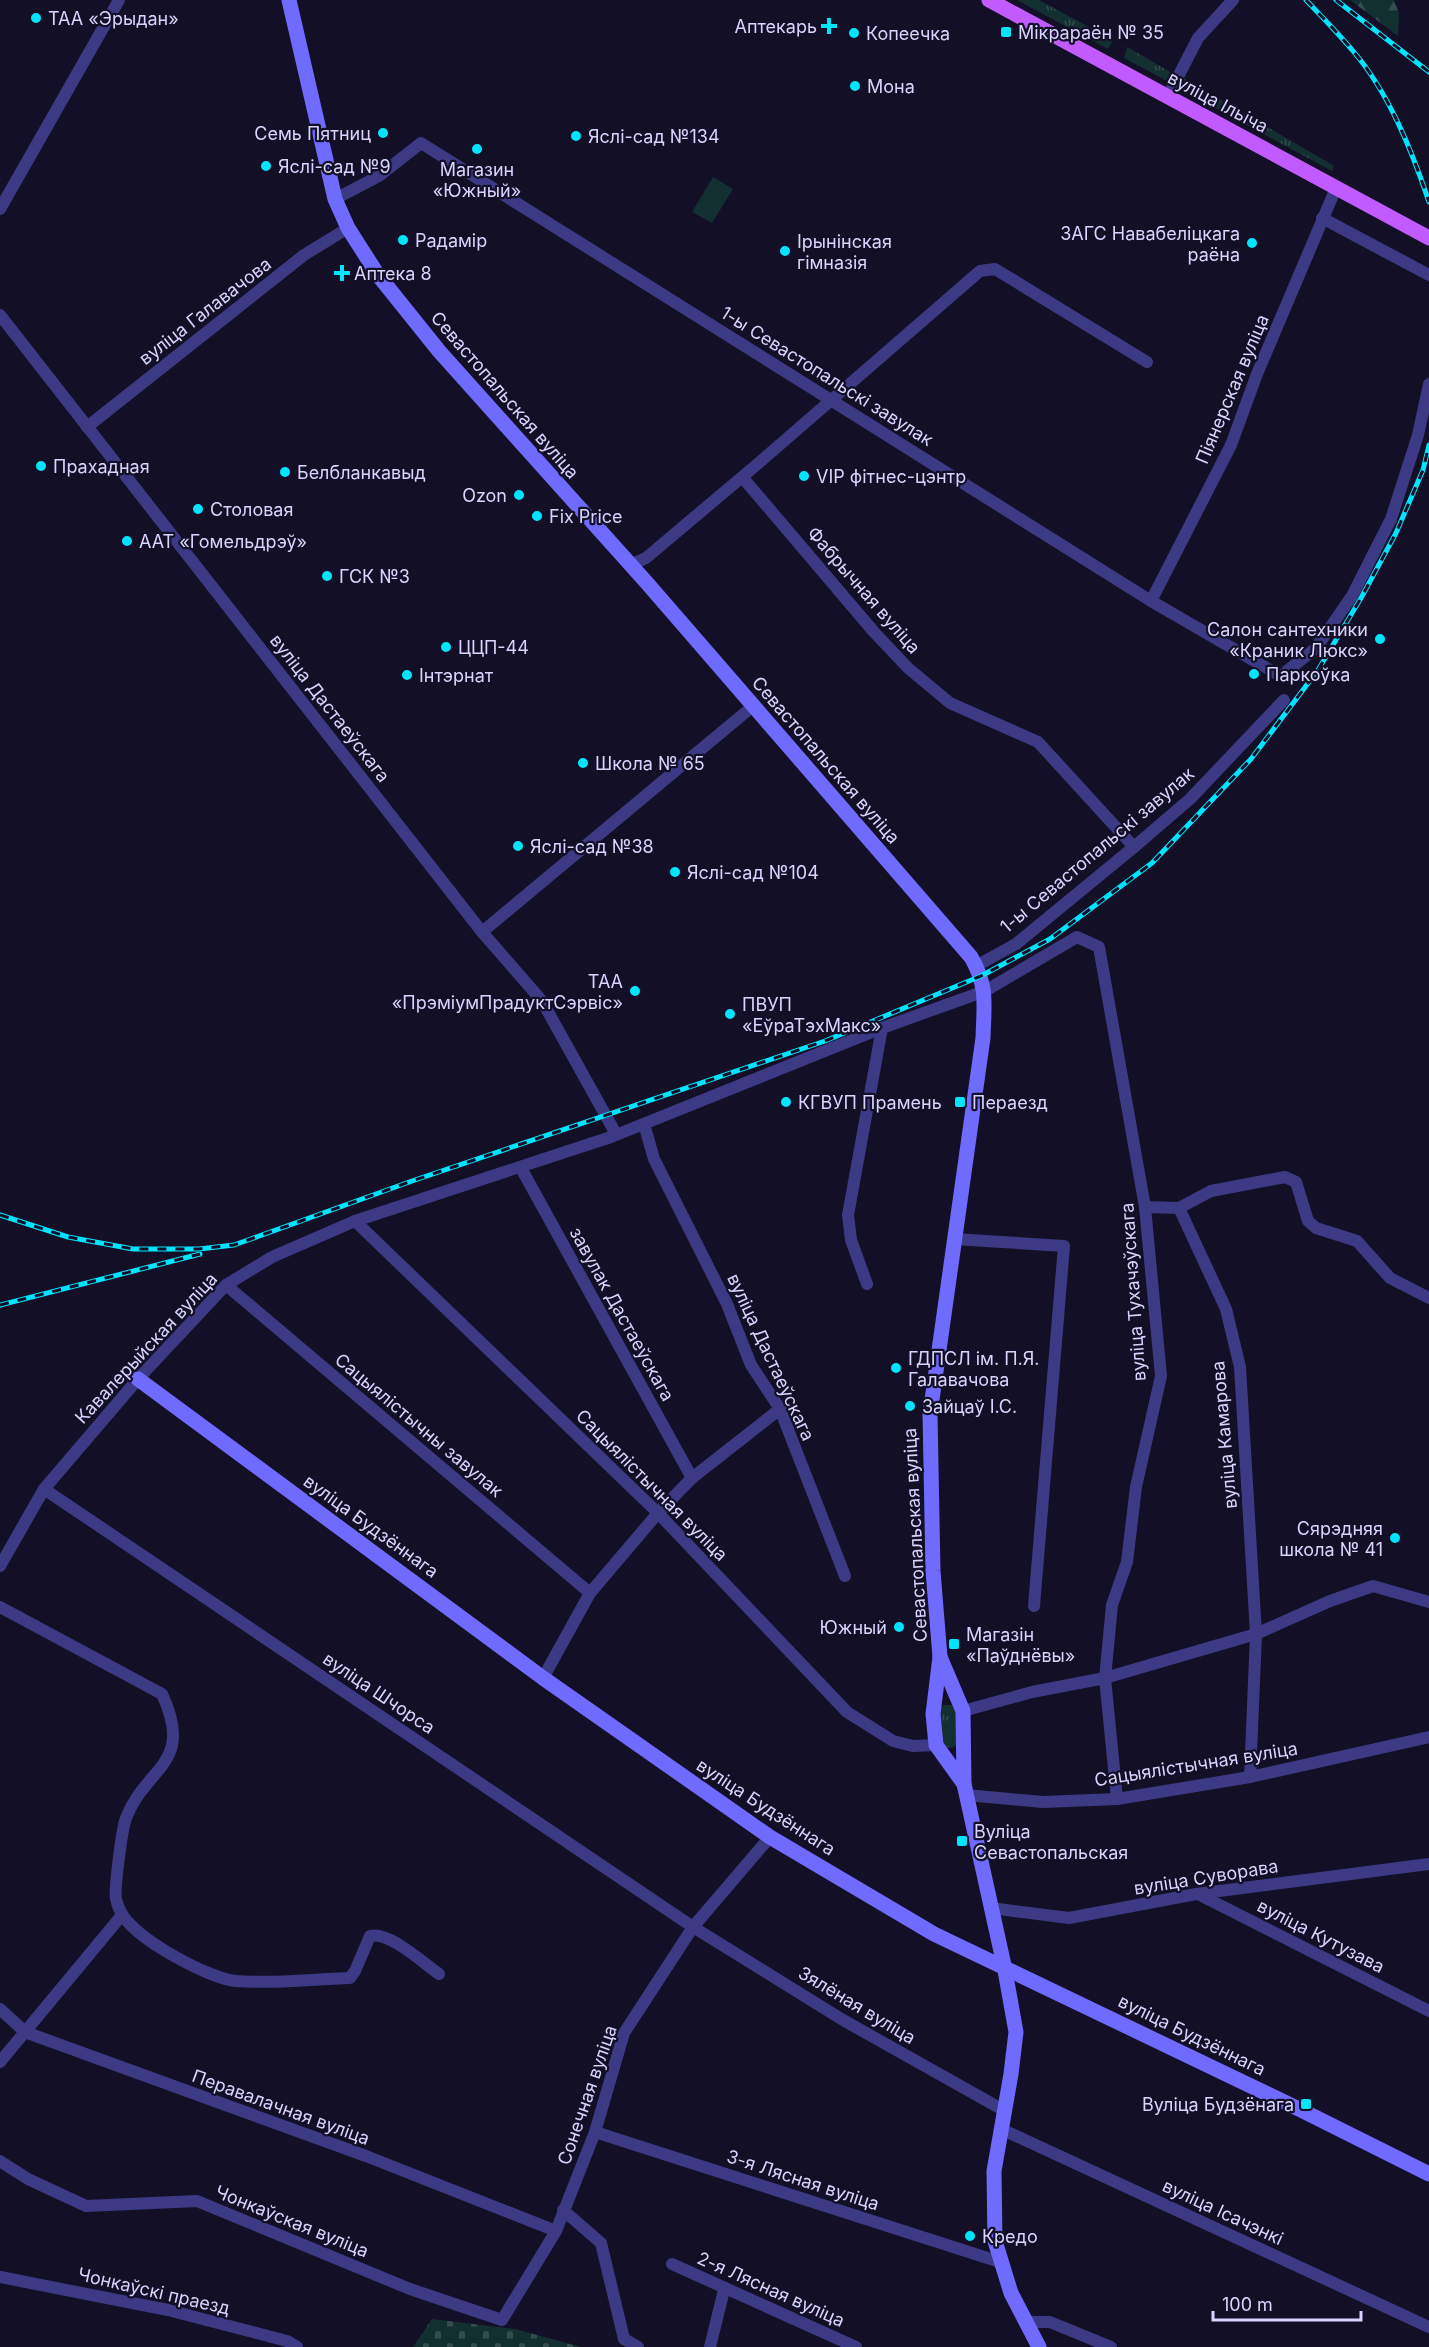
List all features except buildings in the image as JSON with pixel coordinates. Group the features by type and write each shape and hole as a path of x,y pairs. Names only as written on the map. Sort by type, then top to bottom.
{"main road":[{"name":"вуліца Ільіча","path":"989,0 1429,238"}],"street":[{"path":"0,209 119,0"},
{"name":"Севастопальская вуліца","path":"290,0 336,199 348,228 378,275 439,351 630,565 976,966 985,991 983,1038 930,1414 932,1548 940,1657 933,1714 936,1745 965,1789"},
{"path":"1168,96 1198,38 1233,0"},
{"name":"1-ы Севастопальскі завулак","path":"336,199 379,176 421,143 1151,601 1282,673 1316,648 1352,596 1391,519 1418,435 1429,384"},
{"name":"Піянерская вуліца","path":"1151,601 1231,444 1257,374 1336,188"},
{"path":"1322,218 1429,274"},
{"name":"вуліца Галавачова","path":"87,427 304,255 348,228"},
{"path":"630,565 646,558 743,478 980,271 995,269 1147,362"},
{"name":"вуліца Дастаеўскага","path":"0,315 482,932 542,1001 614,1136"},
{"name":"Фабрычная вуліца","path":"743,478 874,632 908,668 950,703 1038,742 1134,847"},
{"name":"1-ы Севастопальскі завулак","path":"976,966 1016,944 1190,799 1284,700"},
{"path":"482,932 753,706"},
{"name":"вуліца Тухачэўскага","path":"985,991 1077,938 1099,947 1146,1207 1161,1376 1136,1487 1127,1562 1112,1605 1106,1678 1117,1799"},
{"path":"614,1136 882,1028 985,991"},
{"path":"867,1284 850,1240 848,1215 882,1028"},
{"name":"вуліца Дастаеўскага","path":"644,1124 654,1158 727,1304 751,1365 780,1409 845,1576"},
{"name":"Кавалерыйская вуліца","path":"0,1566 44,1489 138,1379 226,1285 272,1257 355,1221 614,1136"},
{"name":"завулак Дастаеўскага","path":"521,1168 693,1478"},
{"path":"1146,1207 1179,1208 1211,1191 1285,1177 1296,1182 1308,1221 1316,1228 1357,1241 1390,1278 1429,1298"},
{"name":"вуліца Камарова","path":"1179,1208 1226,1309 1240,1367 1256,1634 1251,1777"},
{"name":"Сацыялістычная вуліца","path":"355,1221 658,1513 847,1712 893,1741 913,1746 936,1745"},
{"path":"954,1239 1064,1246 1034,1606"},
{"name":"Сацыялістычны завулак","path":"226,1285 590,1593"},
{"name":"вуліца Будзённага","path":"138,1379 543,1678 770,1837 934,1934 1004,1965 1429,2174"},
{"path":"543,1678 590,1593 658,1513 693,1478 780,1409"},
{"name":"вуліца Шчорса","path":"44,1489 693,1927"},
{"path":"933,1714 945,1701 962,1708 1106,1678 1256,1634 1330,1600 1373,1586 1429,1602"},
{"path":"0,1607 162,1694 172,1716 172,1746 164,1766 134,1801 124,1821 116,1898 122,1915 134,1928 166,1950 215,1977 236,1981 350,1978 370,1936 378,1934 392,1940 439,1974"},
{"name":"Севастопальская вуліца","path":"940,1657 962,1708 965,1740 965,1789 1004,1965 1016,2031 994,2171 994,2241 1011,2293 1039,2347"},
{"name":"Сацыялістычная вуліца","path":"965,1789 1043,1802 1117,1799 1251,1777 1429,1737"},
{"path":"936,1745 942,1750 954,1752 962,1747 965,1740"},
{"name":"Сонечная вуліца","path":"502,2320 556,2231 595,2133 624,2033 693,1927 770,1837"},
{"name":"вуліца Суворава","path":"990,1908 1069,1918 1196,1894 1429,1864"},
{"name":"вуліца Кутузава","path":"1196,1894 1429,2011"},
{"path":"0,2062 122,1915"},
{"name":"Зялёная вуліца","path":"693,1927 843,2020 1005,2111"},
{"name":"Перавалачная вуліца","path":"0,2009 25,2032 366,2156 556,2231"},
{"name":"вуліца Ісачэнкі","path":"1001,2129 1429,2327"},
{"name":"3-я Лясная вуліца","path":"595,2133 1000,2262"},
{"name":"Чонкаўская вуліца","path":"0,2161 28,2179 87,2206 197,2201 410,2289 502,2320"},
{"path":"564,2210 601,2242 624,2339 638,2347"},
{"name":"2-я Лясная вуліца","path":"672,2264 724,2290 856,2347"},
{"name":"Чонкаўскі праезд","path":"0,2277 168,2310 287,2341 297,2347"},
{"path":"710,2347 724,2290"},
{"path":"1028,2322 1050,2322 1111,2347"}],"green space":[{"path":"1017,0 1039,0 1113,40 1108,49"},
{"path":"1350,0 1394,0 1399,13 1398,36"},
{"path":"1127,47 1174,74 1169,82 1124,58"},
{"path":"1182,77 1334,166 1332,171 1177,87"},
{"path":"713,177 733,189 712,223 692,212"},
{"path":"944,1705 953,1705 957,1708 960,1744 951,1748 943,1746 939,1708"},
{"path":"432,2319 515,2329 581,2347 413,2347"}],"railway":[{"path":"1306,0 1353,51 1378,85 1407,143 1429,202"},
{"path":"1336,0 1429,72"},
{"path":"0,1215 68,1237 133,1249 199,1249 234,1245 412,1181 825,1041 981,976 1050,939 1152,863 1251,759 1318,670 1361,598 1396,533 1423,470 1429,445"},
{"path":"0,1305 200,1254"}],"place":[{"name":"ТАА «Эрыдан»","path":"36,18"},
{"name":"Аптекарь","path":"829,26"},
{"name":"Мікрараён № 35","path":"1006,32"},
{"name":"Копеечка","path":"854,33"},
{"name":"Мона","path":"855,86"},
{"name":"Семь Пятниц","path":"383,133"},
{"name":"Яслі-сад №134","path":"576,136"},
{"name":"Магазин «Южный»","path":"477,149"},
{"name":"Яслі-сад №9","path":"266,166"},
{"name":"Радамір","path":"403,240"},
{"name":"ЗАГС Навабеліцкага раёна","path":"1252,243"},
{"name":"Ірынінская гімназія","path":"785,251"},
{"name":"Аптека 8","path":"342,273"},
{"name":"Прахадная","path":"41,466"},
{"name":"Белбланкавыд","path":"285,472"},
{"name":"VIP фітнес-цэнтр","path":"804,476"},
{"name":"Ozon","path":"519,495"},
{"name":"Столовая","path":"198,509"},
{"name":"Fix Price","path":"537,516"},
{"name":"ААТ «Гомельдрэў»","path":"127,541"},
{"name":"ГСК №3","path":"327,576"},
{"name":"Салон сантехники «Краник Люкс»","path":"1380,639"},
{"name":"ЦЦП-44","path":"446,647"},
{"name":"Паркоўка","path":"1254,674"},
{"name":"Інтэрнат","path":"407,675"},
{"name":"Школа № 65","path":"583,763"},
{"name":"Яслі-сад №38","path":"518,846"},
{"name":"Яслі-сад №104","path":"675,872"},
{"name":"ТАА «ПрэміумПрадуктСэрвіс»","path":"635,991"},
{"name":"ПВУП «ЕўраТэхМакс»","path":"730,1014"},
{"name":"КГВУП Прамень","path":"786,1102"},
{"name":"Пераезд","path":"960,1102"},
{"name":"ГДПСЛ ім. П.Я. Галавачова","path":"896,1368"},
{"name":"Зайцаў І.С.","path":"910,1406"},
{"name":"Сярэдняя школа № 41","path":"1395,1538"},
{"name":"Южный","path":"899,1627"},
{"name":"Магазін «Паўднёвы»","path":"954,1644"},
{"name":"Вуліца Севастопальская","path":"962,1841"},
{"name":"Вуліца Будзёнага","path":"1306,2104"},
{"name":"Кредо","path":"970,2236"}]}
